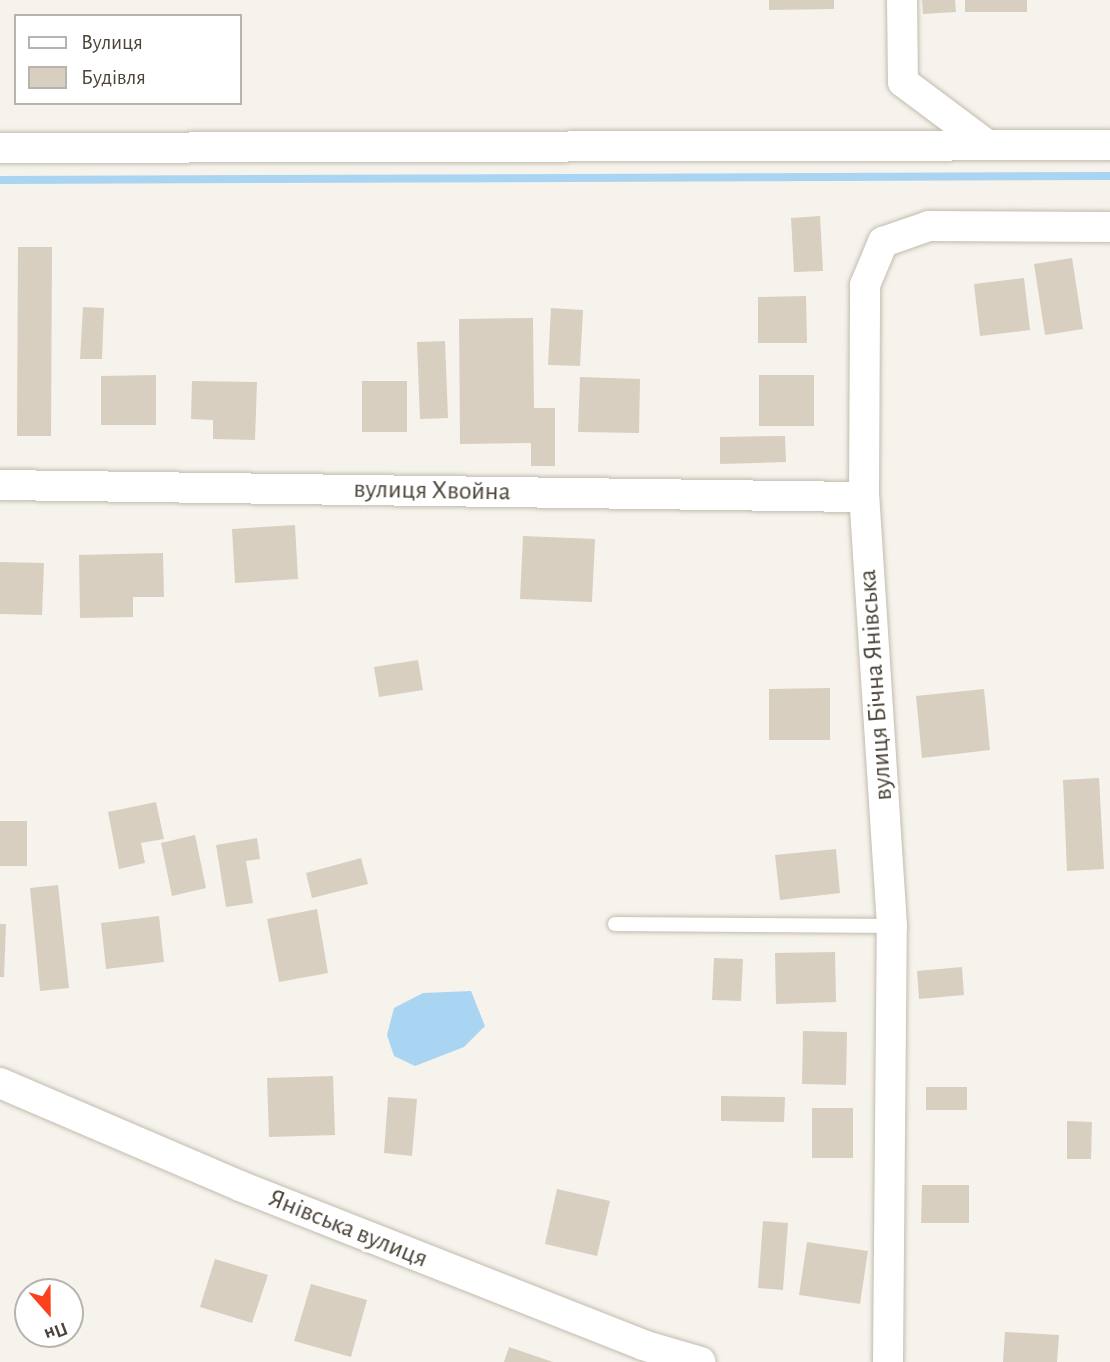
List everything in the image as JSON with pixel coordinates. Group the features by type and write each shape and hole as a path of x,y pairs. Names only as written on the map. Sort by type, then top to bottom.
{"street":[{"path":"902,0 903,82 986,144"},
{"path":"0,148 1110,145"},
{"name":"вулиця Бічна Янівська","path":"888,1362 892,926 864,497 865,285 883,242 929,226 1110,227"},
{"name":"вулиця Хвойна","path":"0,485 864,497"},
{"name":"Янівська вулиця","path":"0,1083 240,1186 701,1362"}],"lane":[{"path":"615,925 892,926"}],"water":[{"path":"471,991 485,1026 464,1047 415,1066 394,1056 387,1035 394,1008 423,993"}],"building":[{"path":"769,0 834,0 834,9 769,10"},
{"path":"922,0 955,0 956,12 923,14"},
{"path":"965,0 1027,0 1027,12 965,12"},
{"path":"820,216 823,271 794,272 791,218"},
{"path":"18,247 52,247 51,436 17,436"},
{"path":"1072,258 1083,329 1045,335 1034,264"},
{"path":"1024,278 1030,330 980,336 974,284"},
{"path":"806,296 807,343 758,343 758,297"},
{"path":"83,307 104,308 102,359 80,359"},
{"path":"551,308 583,310 580,366 548,365"},
{"path":"533,318 534,408 555,408 555,466 531,466 531,443 460,444 459,319"},
{"path":"445,341 448,418 420,419 417,342"},
{"path":"156,375 156,425 101,425 101,376"},
{"path":"759,375 814,375 814,426 759,426"},
{"path":"580,377 640,379 639,433 578,432"},
{"path":"192,381 257,382 255,440 213,439 213,420 191,419"},
{"path":"362,381 407,381 407,432 362,432"},
{"path":"785,436 786,462 720,464 720,437"},
{"path":"295,525 298,579 235,583 232,529"},
{"path":"523,536 595,539 592,602 520,599"},
{"path":"163,553 164,597 133,597 133,617 80,618 79,555"},
{"path":"0,562 44,563 42,615 0,614"},
{"path":"418,660 423,690 379,697 374,667"},
{"path":"830,688 830,740 769,740 769,689"},
{"path":"984,689 990,750 922,758 916,696"},
{"path":"1099,778 1104,869 1067,871 1063,780"},
{"path":"156,802 164,839 141,843 145,863 119,869 108,812"},
{"path":"0,821 27,821 27,866 0,866"},
{"path":"195,835 206,888 172,896 161,843"},
{"path":"257,838 260,859 246,861 253,903 226,907 216,845"},
{"path":"836,849 840,893 780,900 775,855"},
{"path":"361,858 368,884 312,898 306,873"},
{"path":"58,885 69,988 40,991 30,888"},
{"path":"317,909 328,973 279,982 267,919"},
{"path":"159,916 164,962 106,969 101,923"},
{"path":"0,924 6,924 4,977 0,977"},
{"path":"835,952 836,1002 776,1004 775,953"},
{"path":"714,958 743,959 741,1001 712,1000"},
{"path":"962,967 964,995 919,999 917,971"},
{"path":"803,1031 847,1032 846,1085 802,1084"},
{"path":"333,1076 335,1135 269,1137 267,1078"},
{"path":"926,1087 967,1087 967,1110 926,1110"},
{"path":"721,1096 785,1097 784,1122 721,1121"},
{"path":"388,1097 417,1099 412,1156 384,1153"},
{"path":"812,1108 853,1108 853,1158 812,1158"},
{"path":"1067,1121 1092,1122 1091,1159 1067,1159"},
{"path":"922,1185 969,1185 969,1223 921,1223"},
{"path":"557,1189 610,1201 597,1256 545,1244"},
{"path":"763,1221 788,1223 783,1290 758,1288"},
{"path":"807,1242 868,1251 860,1304 799,1295"},
{"path":"215,1259 268,1275 252,1323 200,1307"},
{"path":"311,1284 367,1300 351,1357 294,1341"},
{"path":"1005,1332 1059,1335 1057,1362 1003,1362"},
{"path":"509,1347 553,1362 504,1362"}],"waterway":[{"path":"0,180 1110,176"}]}
